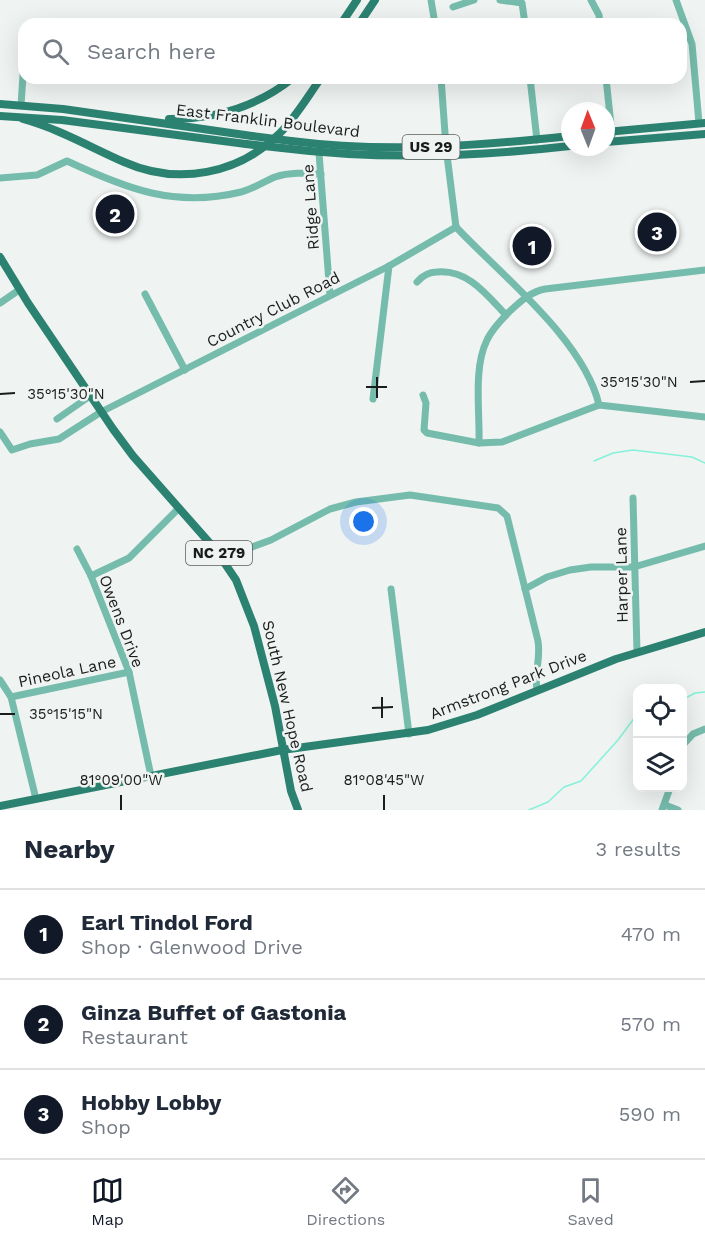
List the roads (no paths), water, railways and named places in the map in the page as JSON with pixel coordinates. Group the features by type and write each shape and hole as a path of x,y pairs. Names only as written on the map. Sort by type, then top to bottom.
{"main road":[{"path":"345,18 357,0"},
{"path":"363,18 375,0"},
{"path":"135,119 191,119 224,113 265,97 284,84"},
{"path":"23,119 72,137 142,169 175,175 197,174 238,163 263,147 288,124 317,84"},
{"name":"East Franklin Boulevard","path":"0,104 135,119 282,148 319,153 370,156 448,151 561,137"},
{"name":"East Franklin Boulevard","path":"0,116 62,120 249,140 359,147 490,154 561,147"},
{"path":"615,131 702,123"},
{"path":"615,142 705,134"},
{"name":"South New Hope Road","path":"0,257 19,290 133,456 222,558 236,580 250,611 275,706 291,790 298,810"},
{"name":"Armstrong Park Drive","path":"0,806 282,750 409,734 464,720 637,652 705,632"}],"street":[{"path":"431,0 434,18"},
{"path":"453,7 474,0"},
{"path":"500,0 522,3 524,18"},
{"path":"591,0 599,18"},
{"path":"676,0 683,18"},
{"path":"687,30 692,44 702,123"},
{"path":"694,62 705,61"},
{"path":"21,105 22,84"},
{"path":"442,84 456,227 526,296 571,348 586,371 599,405"},
{"path":"532,84 537,140"},
{"path":"606,84 607,102"},
{"name":"Ridge Lane","path":"319,153 330,295"},
{"path":"0,178 37,175 68,161 123,186 153,194 188,199 216,198 249,190 275,177 296,173 321,174"},
{"name":"Country Club Road","path":"0,432 14,450 30,444 59,439 101,412 389,266 456,227"},
{"path":"373,399 389,266"},
{"path":"479,442 480,366 483,352 487,340 506,315 526,296 535,291 705,270"},
{"path":"417,282 422,276 431,272 458,273 478,286 506,315"},
{"path":"0,303 19,290"},
{"path":"145,294 185,370"},
{"path":"423,395 426,403 423,430 427,433 491,444 502,442 599,405 705,417"},
{"path":"57,419 90,396"},
{"path":"222,558 271,540 342,504 420,495 502,510 508,522 540,655 535,681 537,690"},
{"name":"Harper Lane","path":"633,498 637,652"},
{"path":"90,576 129,558 179,508"},
{"path":"525,589 547,577 570,570 591,567 634,567 705,546"},
{"name":"Owens Drive","path":"77,549 129,672 151,776"},
{"path":"391,589 409,734"},
{"name":"Pineola Lane","path":"11,697 129,672"},
{"path":"0,680 11,697 36,799"},
{"path":"687,741 693,734 705,729"},
{"path":"669,792 664,807 678,810"}],"waterway":[{"path":"594,461 613,453 633,450 692,457 705,463"},
{"path":"687,697 695,693 705,692"},
{"path":"529,810 548,802 564,787 581,781 633,720"}],"place":[{"name":"Ginza Buffet of Gastonia","path":"115,214"},
{"name":"Hobby Lobby","path":"657,232"},
{"name":"Earl Tindol Ford","path":"532,246"}]}
